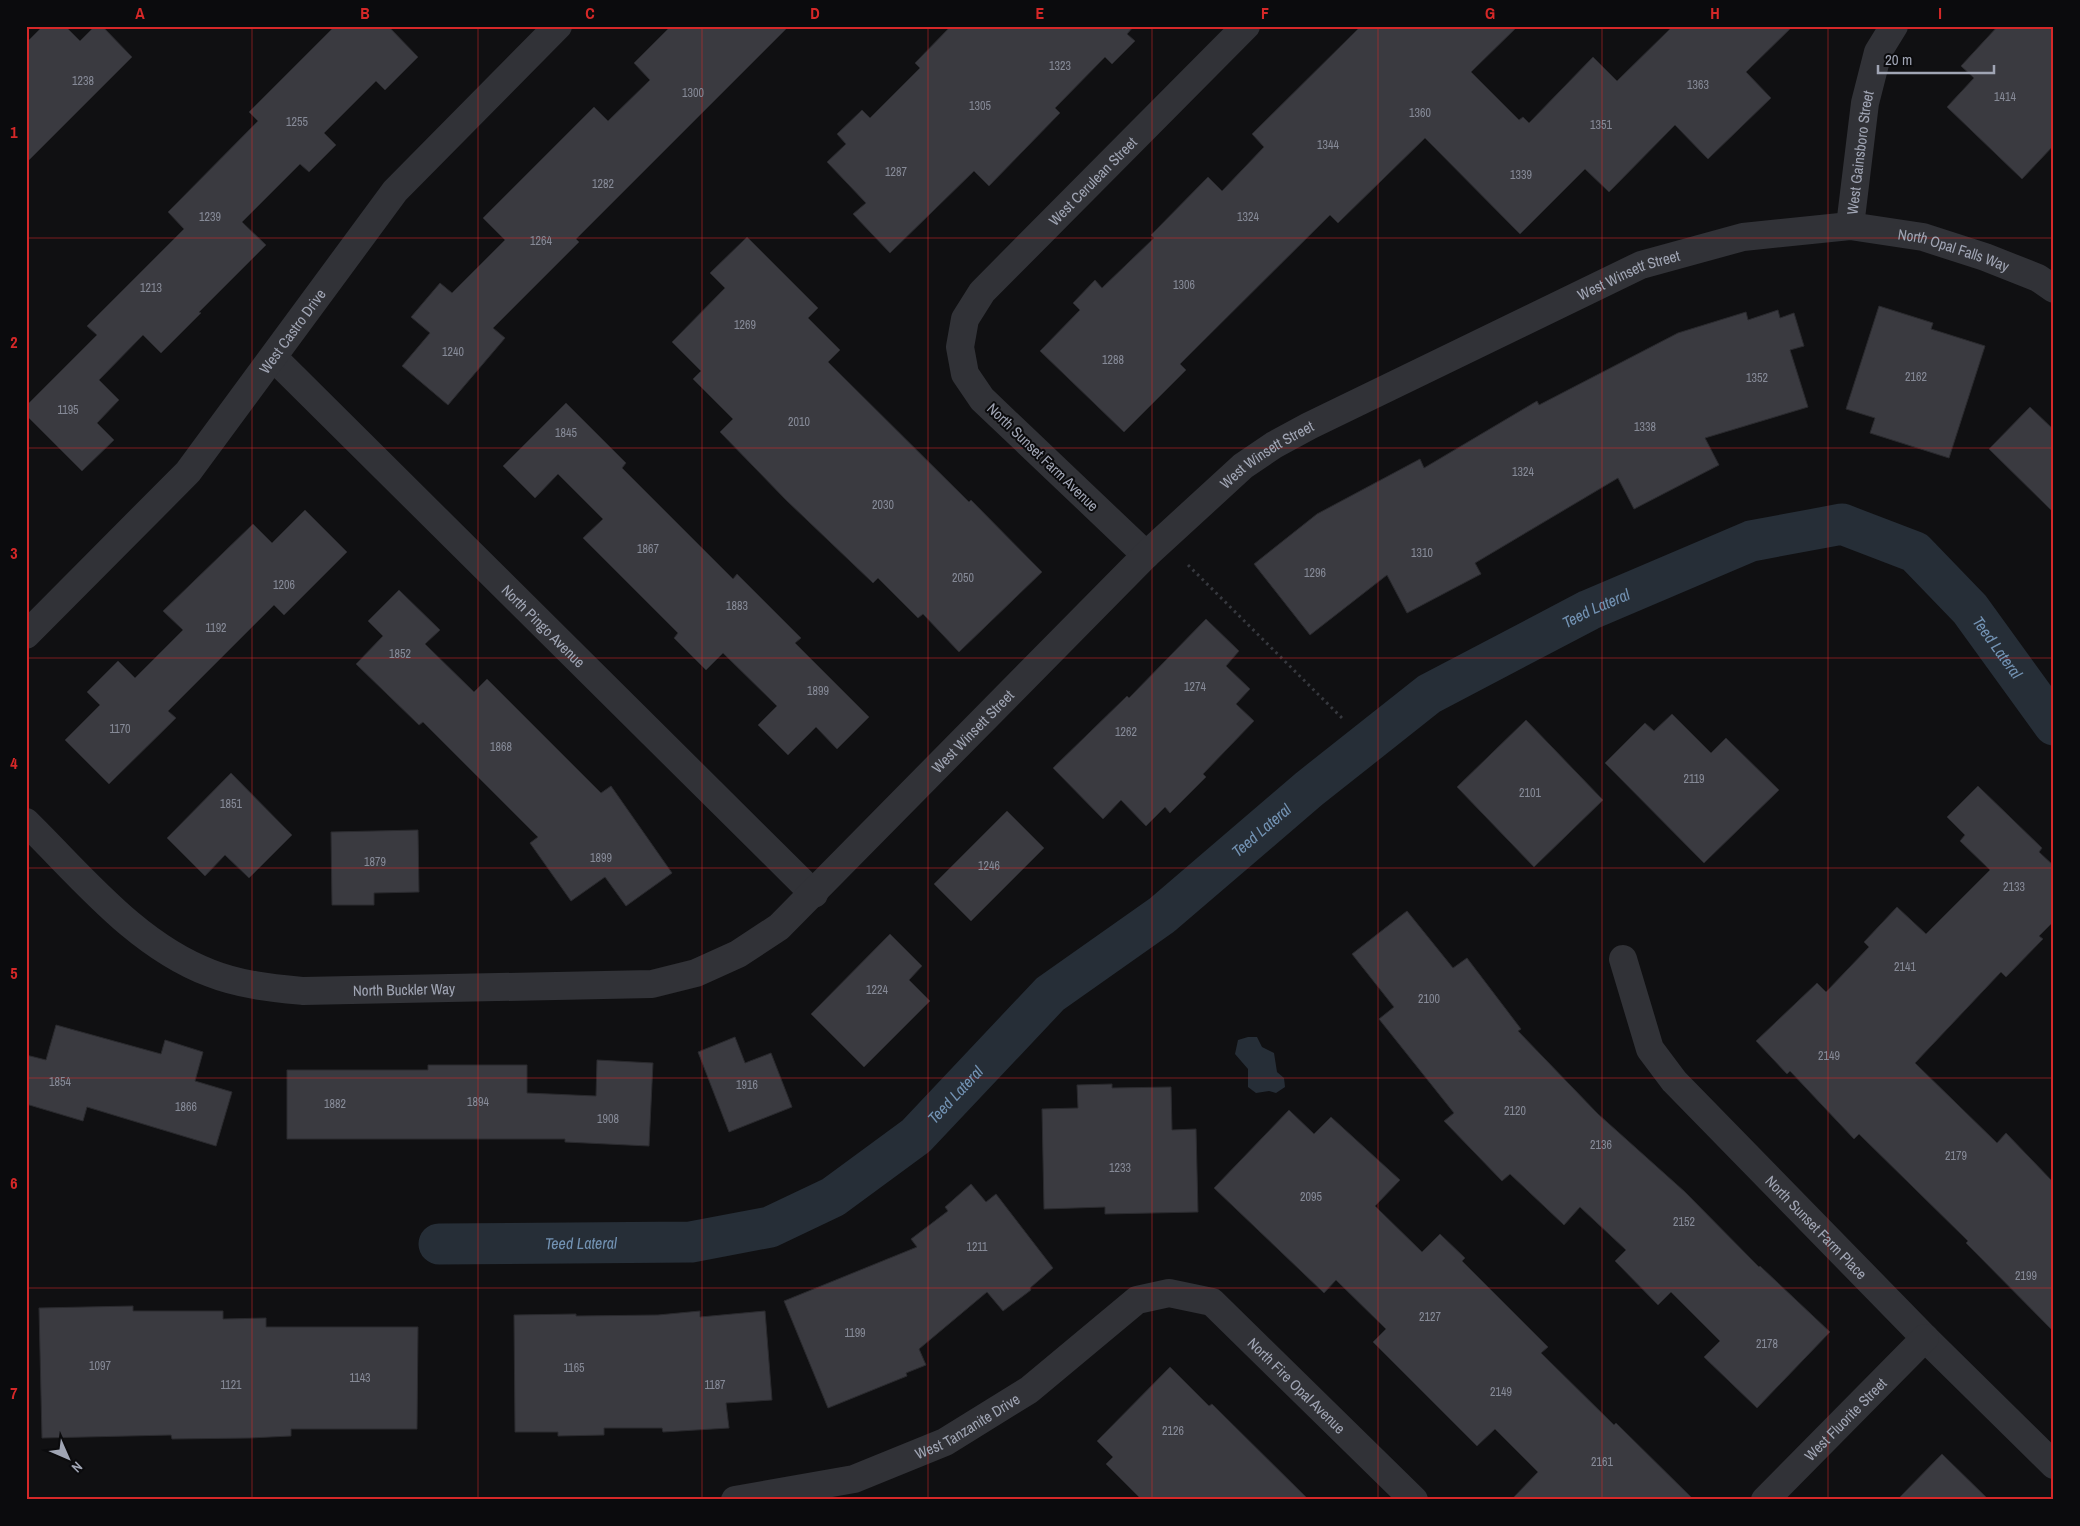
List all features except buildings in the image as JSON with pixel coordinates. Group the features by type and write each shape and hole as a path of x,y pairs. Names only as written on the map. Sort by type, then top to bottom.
{"street":[{"name":"West Castro Drive","path":"26,635 188,472 274,358 395,191 558,26"},
{"name":"West Cerulean Street","path":"960,347 965,319 982,292 1246,26"},
{"name":"West Gainsboro Street","path":"1850,226 1865,103 1878,52 1894,26"},
{"name":"North Opal Falls Way","path":"1850,226 1923,237 1985,257 2038,278 2054,288"},
{"name":"West Winsett Street","path":"814,894 1146,556 1243,466 1274,445 1641,265 1743,237 1850,226"},
{"name":"North Sunset Farm Avenue","path":"960,347 964,374 982,398 1146,556"},
{"name":"North Pingo Avenue","path":"274,358 814,894"},
{"name":"North Buckler Way","path":"26,822 128,922 170,954 210,973 259,987 303,991 652,984 696,973 738,954 779,927 814,894"},
{"name":"North Sunset Farm Place","path":"1623,959 1650,1049 1674,1081 1925,1338 2054,1465"},
{"name":"West Tanzanite Drive","path":"736,1500 858,1489 945,1442 1029,1390 1137,1300 1169,1293"},
{"name":"North Fire Opal Avenue","path":"1169,1293 1212,1302 1414,1500"},
{"name":"West Fluorite Street","path":"1765,1500 1925,1338"}],"path":[{"path":"1188,565 1342,718"}],"shaded area":[{"path":"1257,1037 1262,1047 1274,1053 1277,1072 1284,1078 1285,1087 1276,1093 1269,1091 1256,1093 1248,1087 1248,1069 1235,1054 1238,1040"}],"waterway":[{"name":"Teed Lateral","path":"439,1244 691,1242 770,1227 833,1197 916,1136 1050,994 1162,915 1309,789 1429,694 1589,610 1751,541 1842,524 1915,552 1970,609 2054,725"}]}
